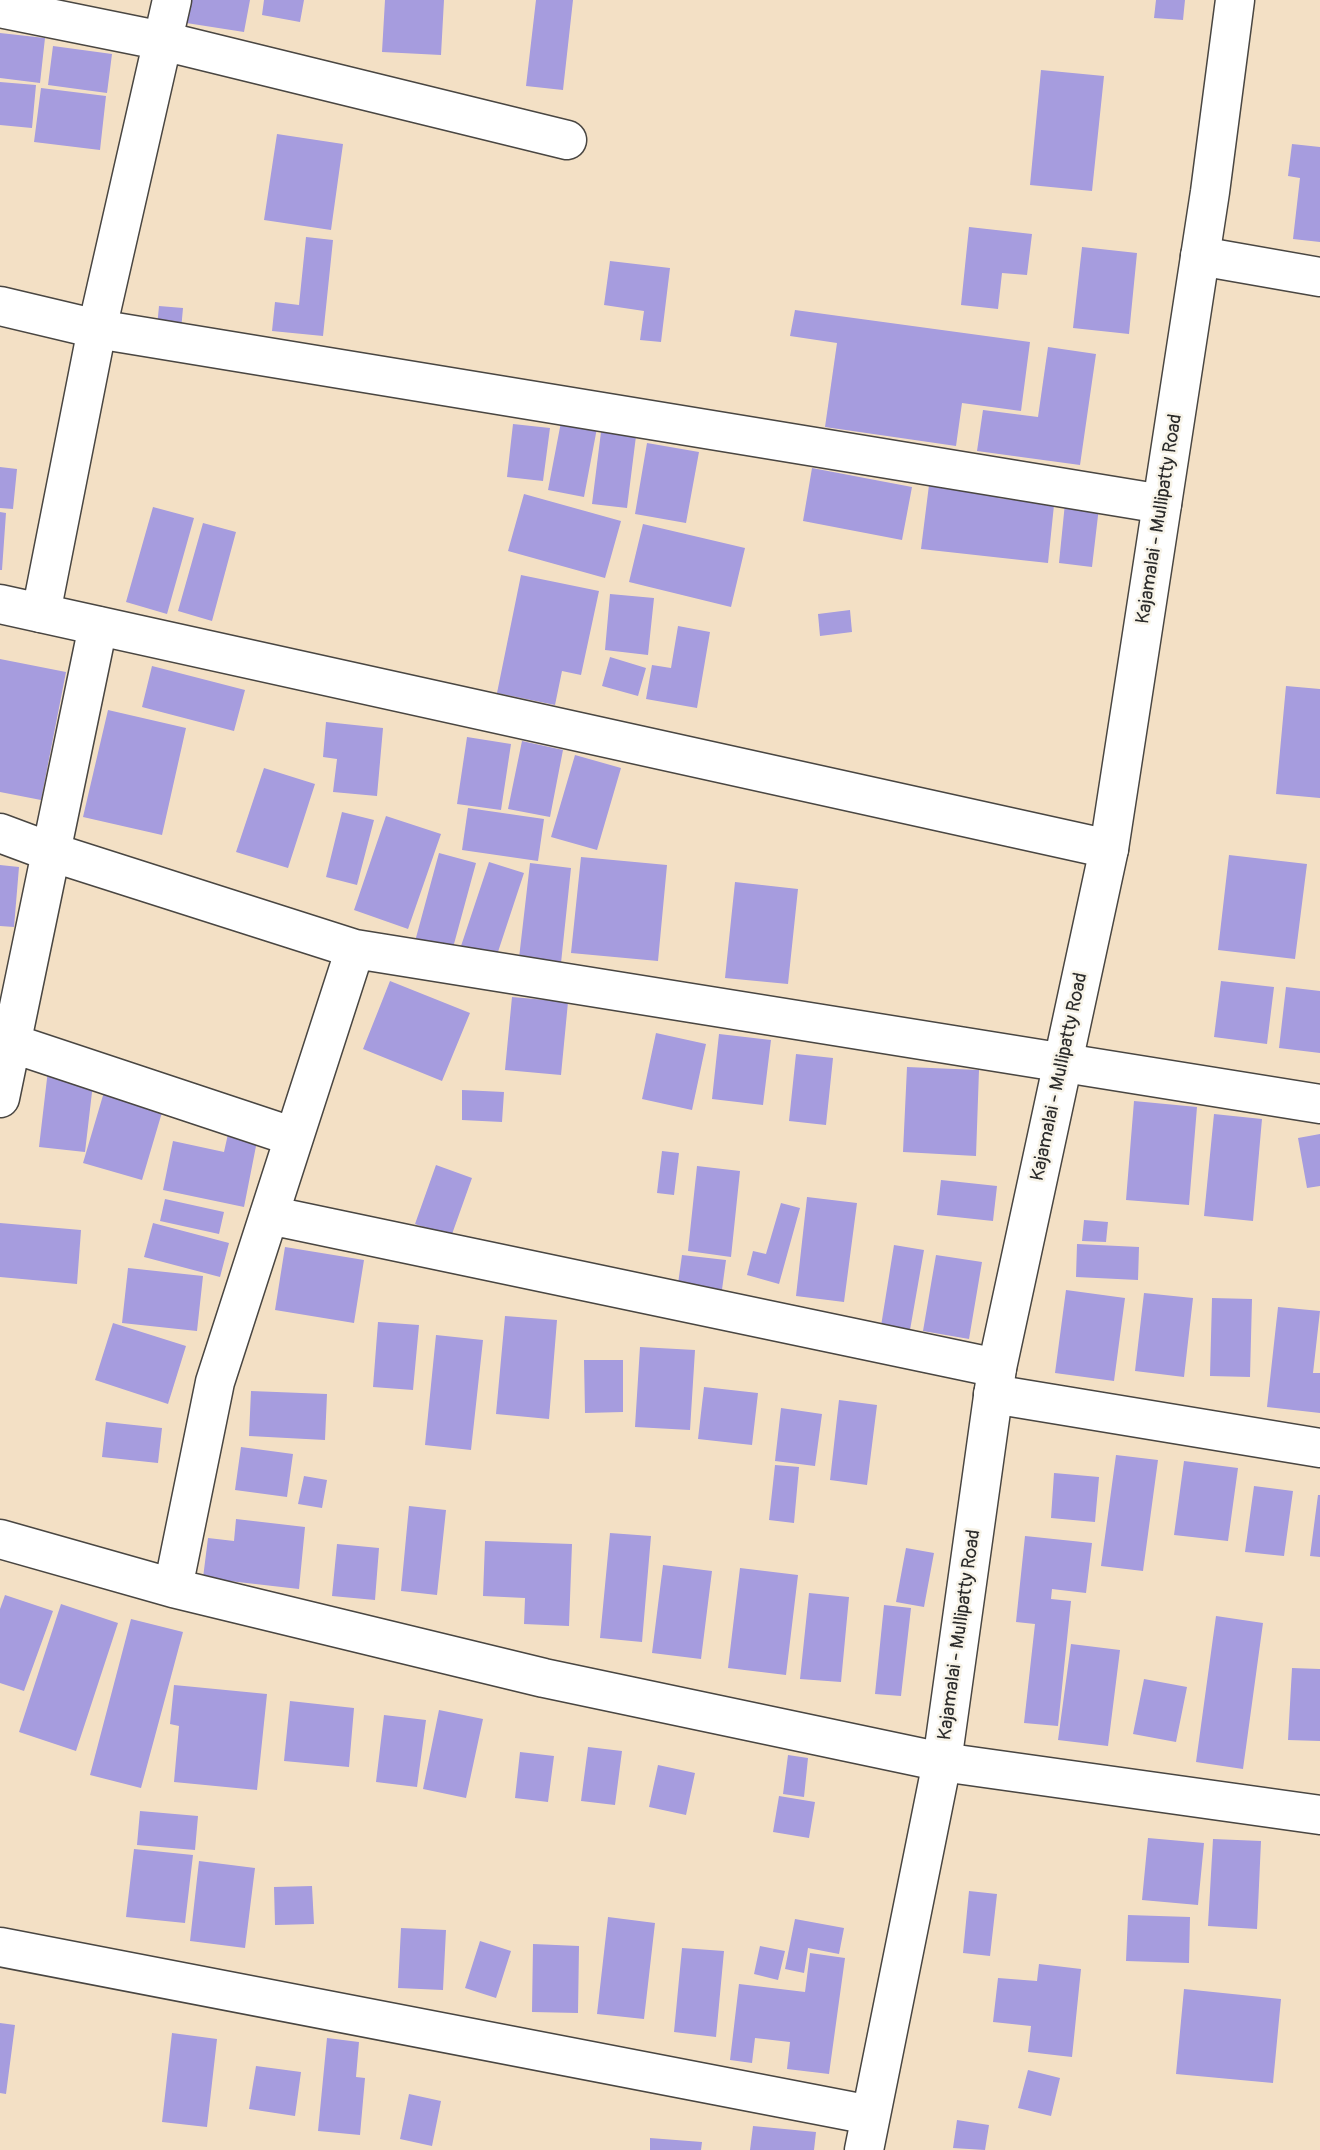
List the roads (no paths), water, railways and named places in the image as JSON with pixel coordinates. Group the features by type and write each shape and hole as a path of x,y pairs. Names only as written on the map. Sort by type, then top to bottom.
{"street":[{"path":"41,613 97,329 172,0"},
{"name":"Kajamalai - Mullipatty Road","path":"867,2132 942,1762 995,1381 1109,849 1200,256 1235,0"},
{"path":"0,8 163,41 567,140"},
{"path":"1200,256 1320,277"},
{"path":"0,306 97,329 1162,504"},
{"path":"0,604 1109,849"},
{"path":"0,1098 98,626"},
{"path":"0,833 51,852 355,949 1320,1104"},
{"path":"173,1588 215,1382 355,949"},
{"path":"11,1043 294,1137"},
{"path":"269,1215 995,1381 1320,1448"},
{"path":"0,1539 173,1588 544,1678 942,1762 1320,1815"},
{"path":"0,1947 867,2132"}]}
